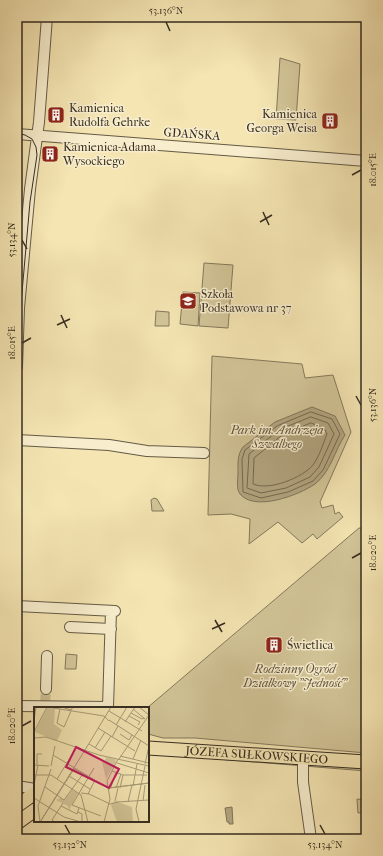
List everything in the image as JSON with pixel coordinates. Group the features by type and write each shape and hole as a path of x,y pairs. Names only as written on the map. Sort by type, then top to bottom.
{"main road":[{"name":"JÓZEFA SUŁKOWSKIEGO","path":"149,748 366,762"},
{"path":"17,806 34,794"},
{"path":"17,823 34,811"}],"street":[{"path":"17,367 21,243 38,136 47,17"},
{"name":"GDAŃSKA","path":"17,134 366,161"},
{"path":"17,440 109,445 147,451 204,454"},
{"path":"17,606 113,611 108,707 17,706"},
{"path":"70,627 111,629"},
{"path":"46,689 47,656"},
{"path":"303,758 303,782 311,839"},
{"path":"17,786 34,789"}],"green space":[{"path":"280,58 300,64 296,120 276,119"},
{"path":"204,263 233,265 228,328 199,326"},
{"path":"183,292 200,293 198,326 180,324"},
{"path":"156,311 169,312 169,326 155,326"},
{"name":"Park im. Andrzeja Szwalbego","path":"212,356 302,364 305,378 333,375 351,432 320,502 322,508 333,505 335,514 339,512 343,517 317,539 313,534 302,543 278,522 249,544 250,519 231,514 208,515"},
{"path":"154,498 157,499 164,511 152,511 151,500"},
{"name":"Rodzinny Ogród Działkowy \"Jedność\"","path":"359,528 363,528 366,540 366,753 195,738 163,738 149,734 148,707"},
{"path":"66,654 77,655 76,669 65,669"},
{"path":"168,755 366,766 366,771"},
{"path":"357,799 366,800 366,812 358,813"}],"water":[{"path":"312,407 335,416 345,435 325,474 315,484 299,493 277,500 256,502 247,499 240,494 238,487 238,463 243,447 275,422"},
{"path":"232,807 233,824 229,824 229,822 227,822 225,808"}],"tunnel":[{"path":"45,704 46,689"}],"tram line":[{"path":"17,133 32,139 36,147 37,155 30,202 20,315 17,429"}],"place":[{"name":"Kamienica Rudolfa Gehrke","path":"56,115"},
{"name":"Kamienica Georga Weisa","path":"330,121"},
{"name":"Kamienica Adama Wysockiego","path":"50,154"},
{"name":"Szkoła Podstawowa nr 37","path":"188,301"},
{"name":"Świetlica","path":"274,645"}]}
